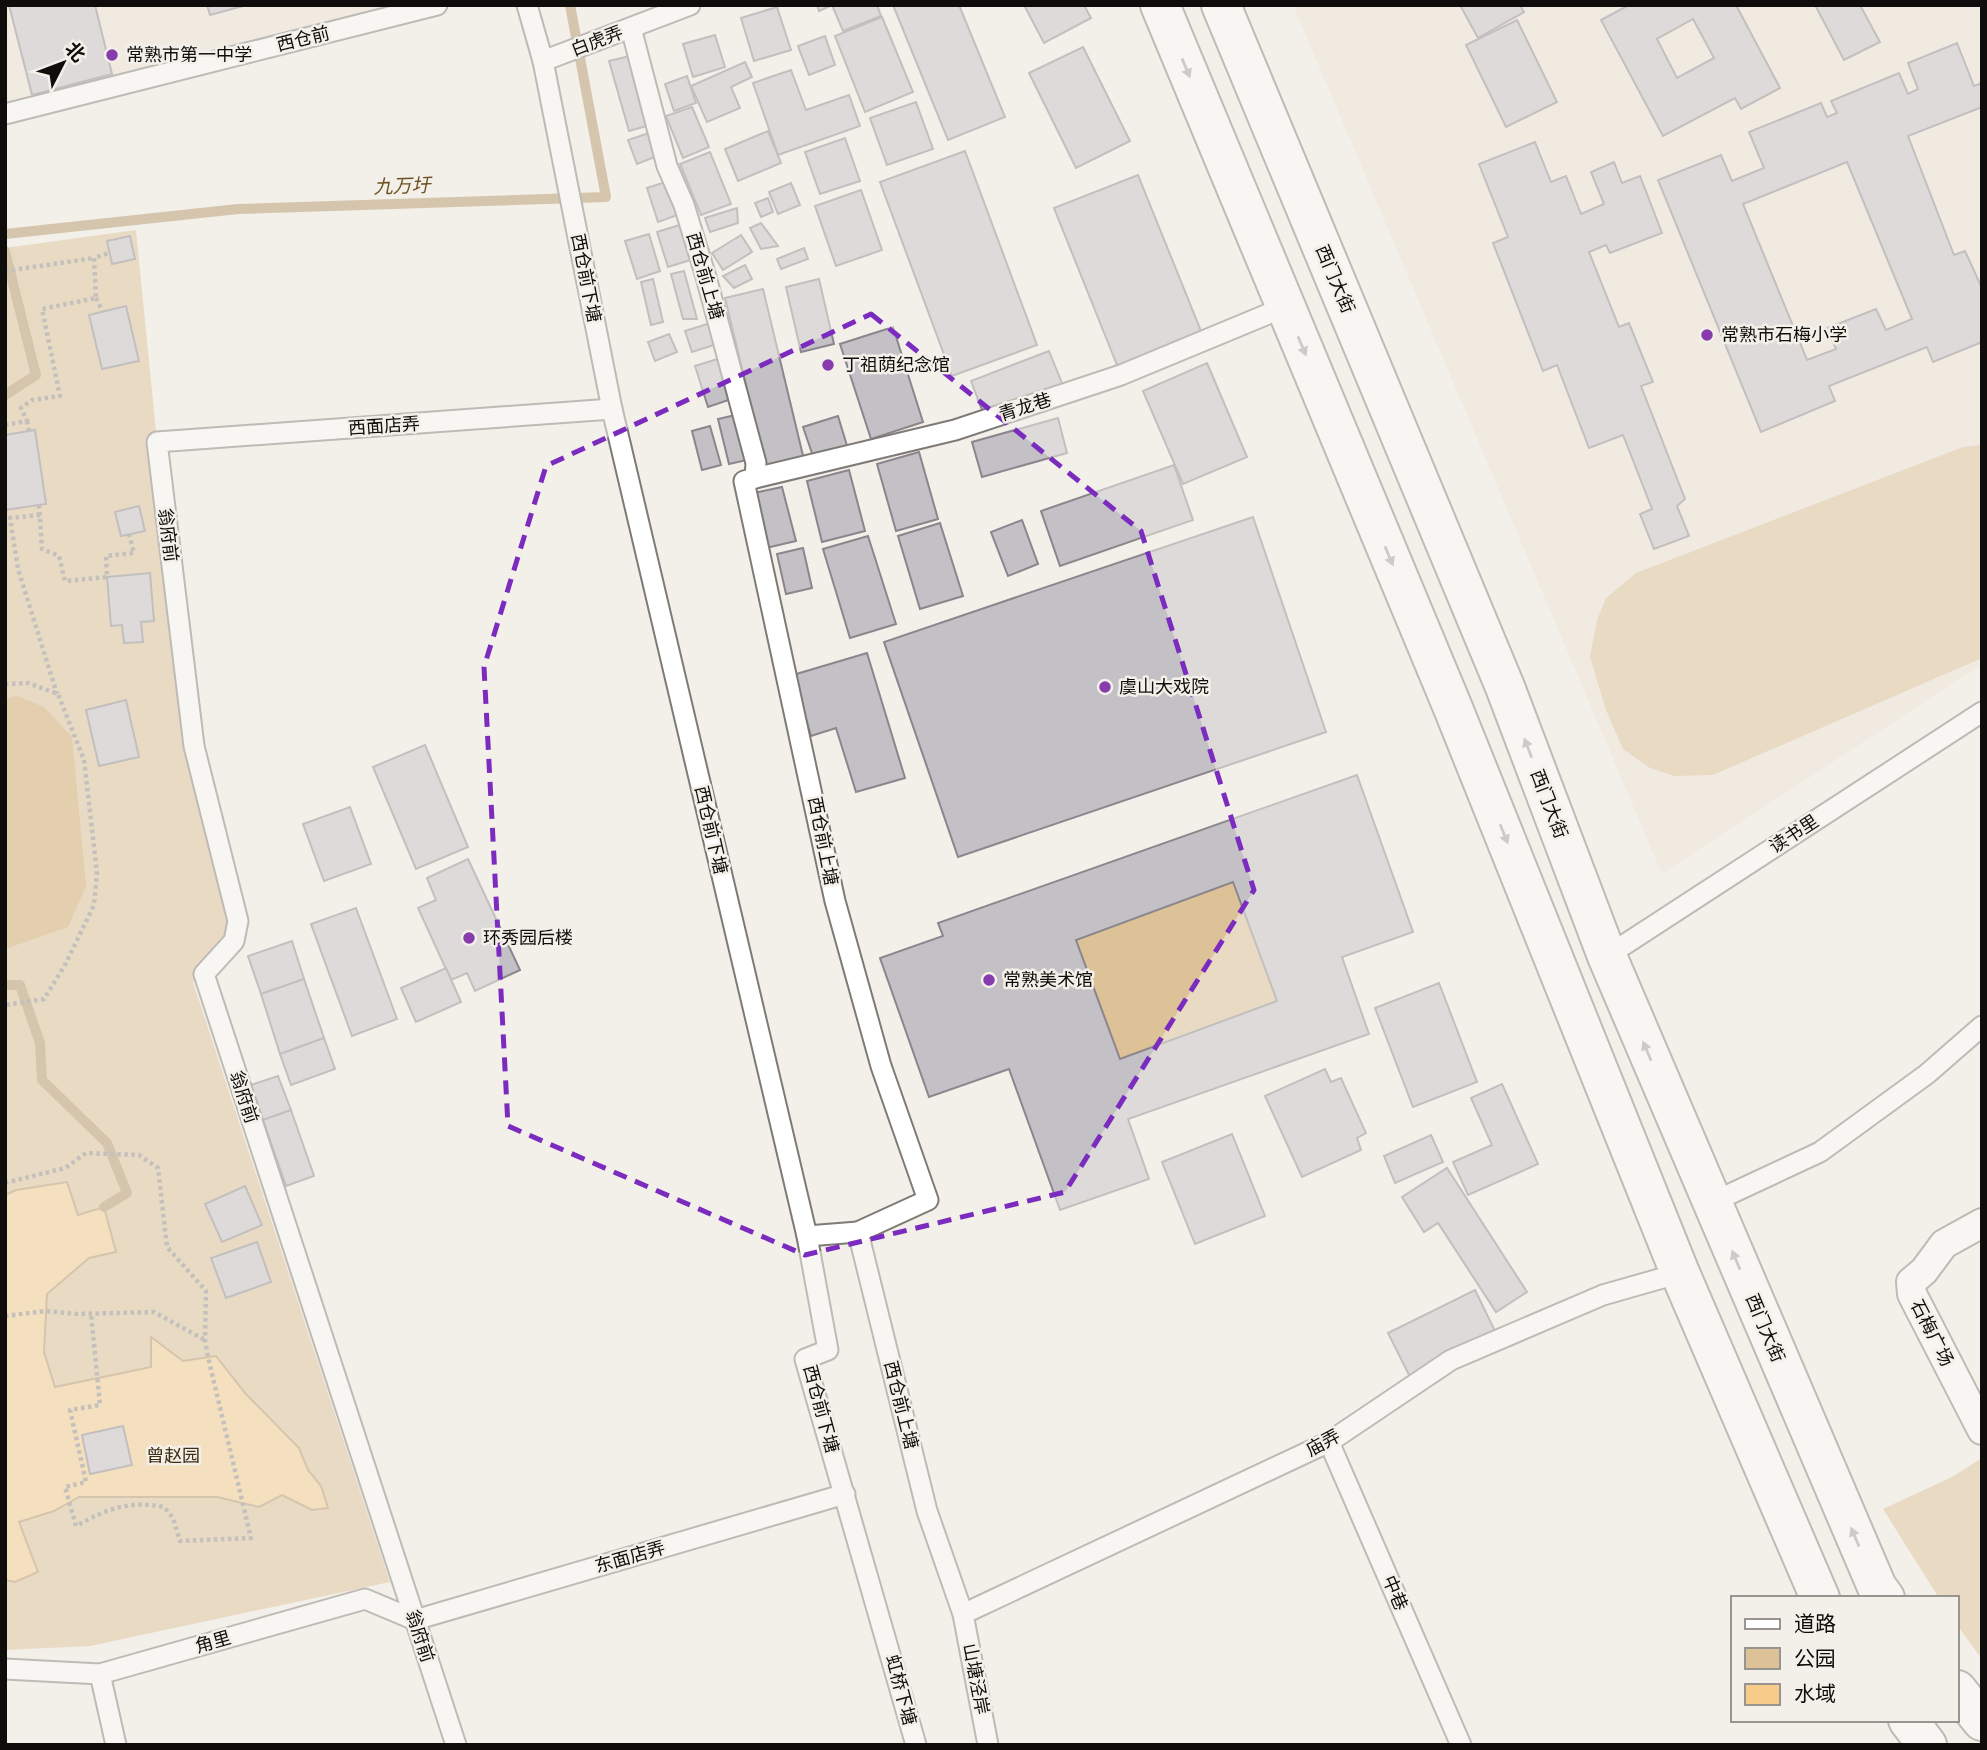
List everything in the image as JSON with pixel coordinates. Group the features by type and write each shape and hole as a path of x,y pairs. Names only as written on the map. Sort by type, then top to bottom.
{"main road":[{"path":"1160,5 1453,708 1680,1273 1819,1596"},
{"name":"西门大街","path":"1221,5 1505,687 1607,956 1872,1575 1884,1596"},
{"path":"1959,1692 1982,1721"},
{"path":"1910,1722 1927,1745"}],"street":[{"name":"石梅广场","path":"1982,1223 1944,1244 1924,1271 1911,1282 1912,1293 1982,1430"}],"lane":[{"name":"西仓前","path":"5,114 437,5"},
{"name":"西仓前下塘","path":"527,5 543,61 612,409 807,1236 828,1350 805,1359 886,1635"},
{"name":"白虎弄","path":"543,61 690,5"},
{"name":"西仓前上塘","path":"631,27 667,166 684,205 706,276 756,463 755,478 744,481 835,901 881,1066 928,1200 858,1232 927,1511 963,1614"},
{"name":"青龙巷","path":"755,478 955,430 1121,375 1285,307"},
{"name":"西面店弄","path":"157,442 612,409"},
{"name":"翁府前","path":"157,442 194,746 238,921 234,941 204,974 456,1745"},
{"name":"读书里","path":"1607,956 1982,712"},
{"path":"1713,1202 1820,1152 1927,1074 1982,1026"},
{"path":"807,1236 858,1232"},
{"name":"庙弄","path":"963,1614 1329,1442 1451,1360 1603,1295 1680,1273"},
{"name":"中巷","path":"1329,1442 1461,1745"},
{"name":"东面店弄","path":"415,1620 845,1494"},
{"name":"角里","path":"5,1669 100,1674 365,1599 415,1620"},
{"name":"山塘泾岸","path":"963,1614 988,1745"},
{"name":"虹桥下塘","path":"886,1635 916,1745"},
{"path":"100,1674 116,1745"}],"path":[{"path":"5,271 94,258 109,253"},
{"path":"94,258 96,298 103,312"},
{"path":"29,431 21,408 32,400 60,396 42,309 96,298"},
{"path":"5,425 27,421"},
{"path":"39,505 42,550 59,556 65,580 107,577 106,556 134,553 129,534"},
{"path":"5,1005 44,999 65,965 94,905 97,873 84,760 58,695 18,569 10,518 40,515"},
{"path":"5,684 28,683 58,695"},
{"path":"5,1183 65,1168 86,1153 139,1155 158,1168 167,1247 206,1291 205,1340 208,1357 251,1538 180,1541 173,1518 164,1507 143,1503 115,1506 76,1526 65,1487 86,1482 70,1410 100,1405 90,1314"},
{"path":"5,1316 46,1311 90,1314 154,1312 205,1340"}],"highlighted area":[{"path":"871,314 1141,531 1254,890 1065,1192 805,1255 508,1126 484,667 546,466"}],"shaded area":[{"name":"常熟市第一中学","path":"5,5 430,5 5,104"},
{"name":"常熟市石梅小学","path":"1293,5 1982,5 1982,664 1662,874"},
{"path":"17,696 44,707 72,737 86,886 68,927 5,949 5,699"}],"green space":[{"name":"曾赵园","path":"136,230 157,442 194,746 234,941 193,982 390,1582 90,1646 5,1650 5,248"},
{"path":"1982,445 1982,658 1713,775 1674,776 1650,768 1623,749 1606,710 1590,657 1597,620 1606,598 1636,573 1963,447"},
{"path":"1233,882 1277,1001 1120,1059 1076,940"},
{"path":"1982,1458 1982,1659 1959,1628 1959,1596 1938,1596 1883,1509 1952,1477"}],"water":[{"path":"67,1182 78,1215 104,1207 116,1252 89,1258 47,1294 44,1352 55,1387 151,1367 151,1337 183,1361 216,1356 245,1393 299,1448 308,1470 321,1486 328,1508 312,1510 282,1495 259,1507 217,1497 79,1497 54,1511 19,1522 38,1572 15,1582 5,1580 5,1195 16,1190"}],"building":[{"path":"9,5 95,5 112,74 32,95"},
{"path":"207,5 247,5 210,15"},
{"path":"817,5 832,5 819,11"},
{"path":"832,5 877,5 881,16 843,31"},
{"path":"893,5 959,5 1005,117 948,140"},
{"path":"1024,5 1084,5 1091,18 1044,43"},
{"path":"1460,5 1520,5 1524,12 1478,38"},
{"path":"1629,5 1736,5 1780,88 1741,109 1735,98 1663,136 1601,20","holes":["1693,19 1714,58 1677,78 1657,39"]},
{"path":"1815,5 1860,5 1880,42 1844,60"},
{"path":"777,7 791,50 754,61 741,18"},
{"path":"882,17 913,92 865,112 835,36"},
{"path":"1517,20 1557,102 1506,127 1466,45"},
{"path":"715,35 725,67 693,77 683,44"},
{"path":"825,36 835,65 809,75 798,46"},
{"path":"1957,43 1974,86 1982,83 1982,107 1908,136 1954,255 1965,251 1982,288 1982,342 1933,362 1927,347 1829,386 1835,401 1761,432 1658,180 1721,155 1732,181 1764,168 1749,132 1821,103 1827,117 1837,113 1831,101 1899,73 1908,94 1918,89 1908,63","holes":["1847,162 1912,319 1886,330 1876,309 1827,328 1836,349 1807,360 1743,204"]},
{"path":"1083,47 1130,141 1076,168 1029,73"},
{"path":"630,56 650,125 629,131 609,61"},
{"path":"745,62 752,77 731,87 740,108 707,122 691,86"},
{"path":"791,70 806,110 849,95 860,126 778,155 753,83"},
{"path":"687,76 696,103 674,111 665,84"},
{"path":"916,102 933,149 887,165 870,118"},
{"path":"692,107 709,147 683,158 666,116"},
{"path":"768,131 781,163 738,181 725,149"},
{"path":"652,132 660,155 637,164 628,140"},
{"path":"845,138 860,181 820,194 805,152"},
{"path":"1535,142 1551,182 1566,176 1581,214 1604,204 1591,172 1614,162 1622,183 1640,176 1662,233 1610,253 1606,245 1589,252 1619,327 1629,323 1653,382 1641,386 1685,499 1677,506 1689,536 1654,549 1640,514 1652,509 1623,435 1589,448 1557,365 1543,371 1493,243 1508,237 1479,164"},
{"path":"965,151 1037,345 952,376 880,182"},
{"path":"710,152 731,204 701,215 680,164"},
{"path":"1138,175 1205,341 1121,375 1054,208"},
{"path":"675,179 686,212 658,222 647,188"},
{"path":"791,183 800,205 778,214 769,192"},
{"path":"861,190 882,250 836,266 815,206"},
{"path":"768,198 773,212 761,217 755,203"},
{"path":"737,208 738,223 710,232 705,218"},
{"path":"689,222 700,257 668,267 657,232"},
{"path":"761,223 778,246 761,249 750,228"},
{"path":"649,234 660,271 637,279 625,241"},
{"path":"741,235 752,252 723,270 712,253"},
{"path":"130,236 135,259 112,264 107,241"},
{"path":"804,248 808,259 781,269 777,259"},
{"path":"745,265 752,279 734,288 723,276"},
{"path":"684,271 697,319 683,319 671,274"},
{"path":"653,279 663,322 651,325 641,282"},
{"path":"819,279 834,344 801,352 786,287"},
{"path":"763,289 805,464 767,473 725,298"},
{"path":"126,306 139,361 102,369 89,315"},
{"path":"717,321 723,342 692,352 685,331"},
{"path":"893,327 923,422 871,439 840,344"},
{"path":"669,334 677,352 655,361 648,342"},
{"path":"1049,351 1068,398 989,428 971,381"},
{"path":"727,356 740,396 708,407 695,366"},
{"path":"1207,363 1247,457 1183,484 1143,391"},
{"path":"740,414 751,459 729,464 718,419"},
{"path":"838,416 848,449 814,459 803,427"},
{"path":"1058,418 1067,453 982,477 972,442"},
{"path":"710,426 721,465 702,470 692,431"},
{"path":"35,430 46,504 5,510 5,435"},
{"path":"919,452 938,519 896,531 877,464"},
{"path":"1174,465 1193,520 1060,566 1041,511"},
{"path":"849,470 865,531 822,542 807,481"},
{"path":"782,487 796,541 766,548 754,493"},
{"path":"139,506 145,531 121,536 115,512"},
{"name":"虞山大戏院","path":"1253,517 1326,732 958,857 884,642"},
{"path":"1022,520 1038,564 1008,576 991,532"},
{"path":"940,523 963,596 920,609 898,536"},
{"path":"868,536 896,624 850,638 823,549"},
{"path":"803,548 812,588 786,594 777,554"},
{"path":"150,573 154,621 141,622 143,642 124,643 122,625 111,626 107,577"},
{"path":"867,653 905,778 856,792 836,728 811,736 793,675"},
{"path":"126,700 139,757 99,766 86,710"},
{"path":"425,745 468,847 416,869 373,767"},
{"name":"常熟美术馆","path":"1357,775 1413,932 1342,957 1369,1034 1128,1119 1149,1179 1060,1210 1009,1069 929,1097 880,958 943,936 938,923","holes":["1233,882 1277,1001 1120,1059 1076,940"]},
{"path":"350,807 371,864 324,881 303,824"},
{"name":"环秀园后楼","path":"468,859 520,970 475,991 467,973 451,980 418,908 436,900 427,878"},
{"path":"356,908 397,1019 352,1036 311,924"},
{"path":"292,941 304,979 261,994 248,956"},
{"path":"446,968 461,1002 416,1022 401,988"},
{"path":"304,979 324,1038 280,1054 261,994"},
{"path":"1439,983 1477,1082 1413,1107 1375,1008"},
{"path":"324,1038 335,1069 291,1085 280,1054"},
{"path":"1325,1069 1331,1082 1341,1078 1366,1133 1357,1138 1361,1150 1302,1177 1265,1096"},
{"path":"278,1076 291,1110 263,1120 251,1085"},
{"path":"1502,1084 1538,1164 1468,1195 1453,1162 1492,1145 1471,1098"},
{"path":"291,1110 314,1176 286,1186 263,1120"},
{"path":"1232,1134 1265,1216 1195,1244 1162,1162"},
{"path":"1431,1135 1443,1162 1395,1183 1384,1156"},
{"path":"1447,1168 1527,1292 1496,1312 1438,1223 1424,1232 1402,1197"},
{"path":"245,1186 262,1225 222,1242 205,1204"},
{"path":"257,1242 271,1282 226,1298 211,1258"},
{"path":"1475,1290 1496,1333 1410,1377 1388,1333"},
{"path":"123,1426 132,1465 90,1474 82,1435"}],"waterway":[{"name":"九万圩","path":"5,234 238,209 606,197 570,5"},
{"path":"5,251 36,375 5,395"},
{"path":"5,985 20,985 40,1043 42,1080 107,1143 127,1193 104,1207"}],"place":[{"name":"常熟市第一中学","path":"112,55"},
{"name":"常熟市石梅小学","path":"1707,335"},
{"name":"丁祖荫纪念馆","path":"828,365"},
{"name":"虞山大戏院","path":"1105,687"},
{"name":"环秀园后楼","path":"469,938"},
{"name":"常熟美术馆","path":"989,980"}]}
